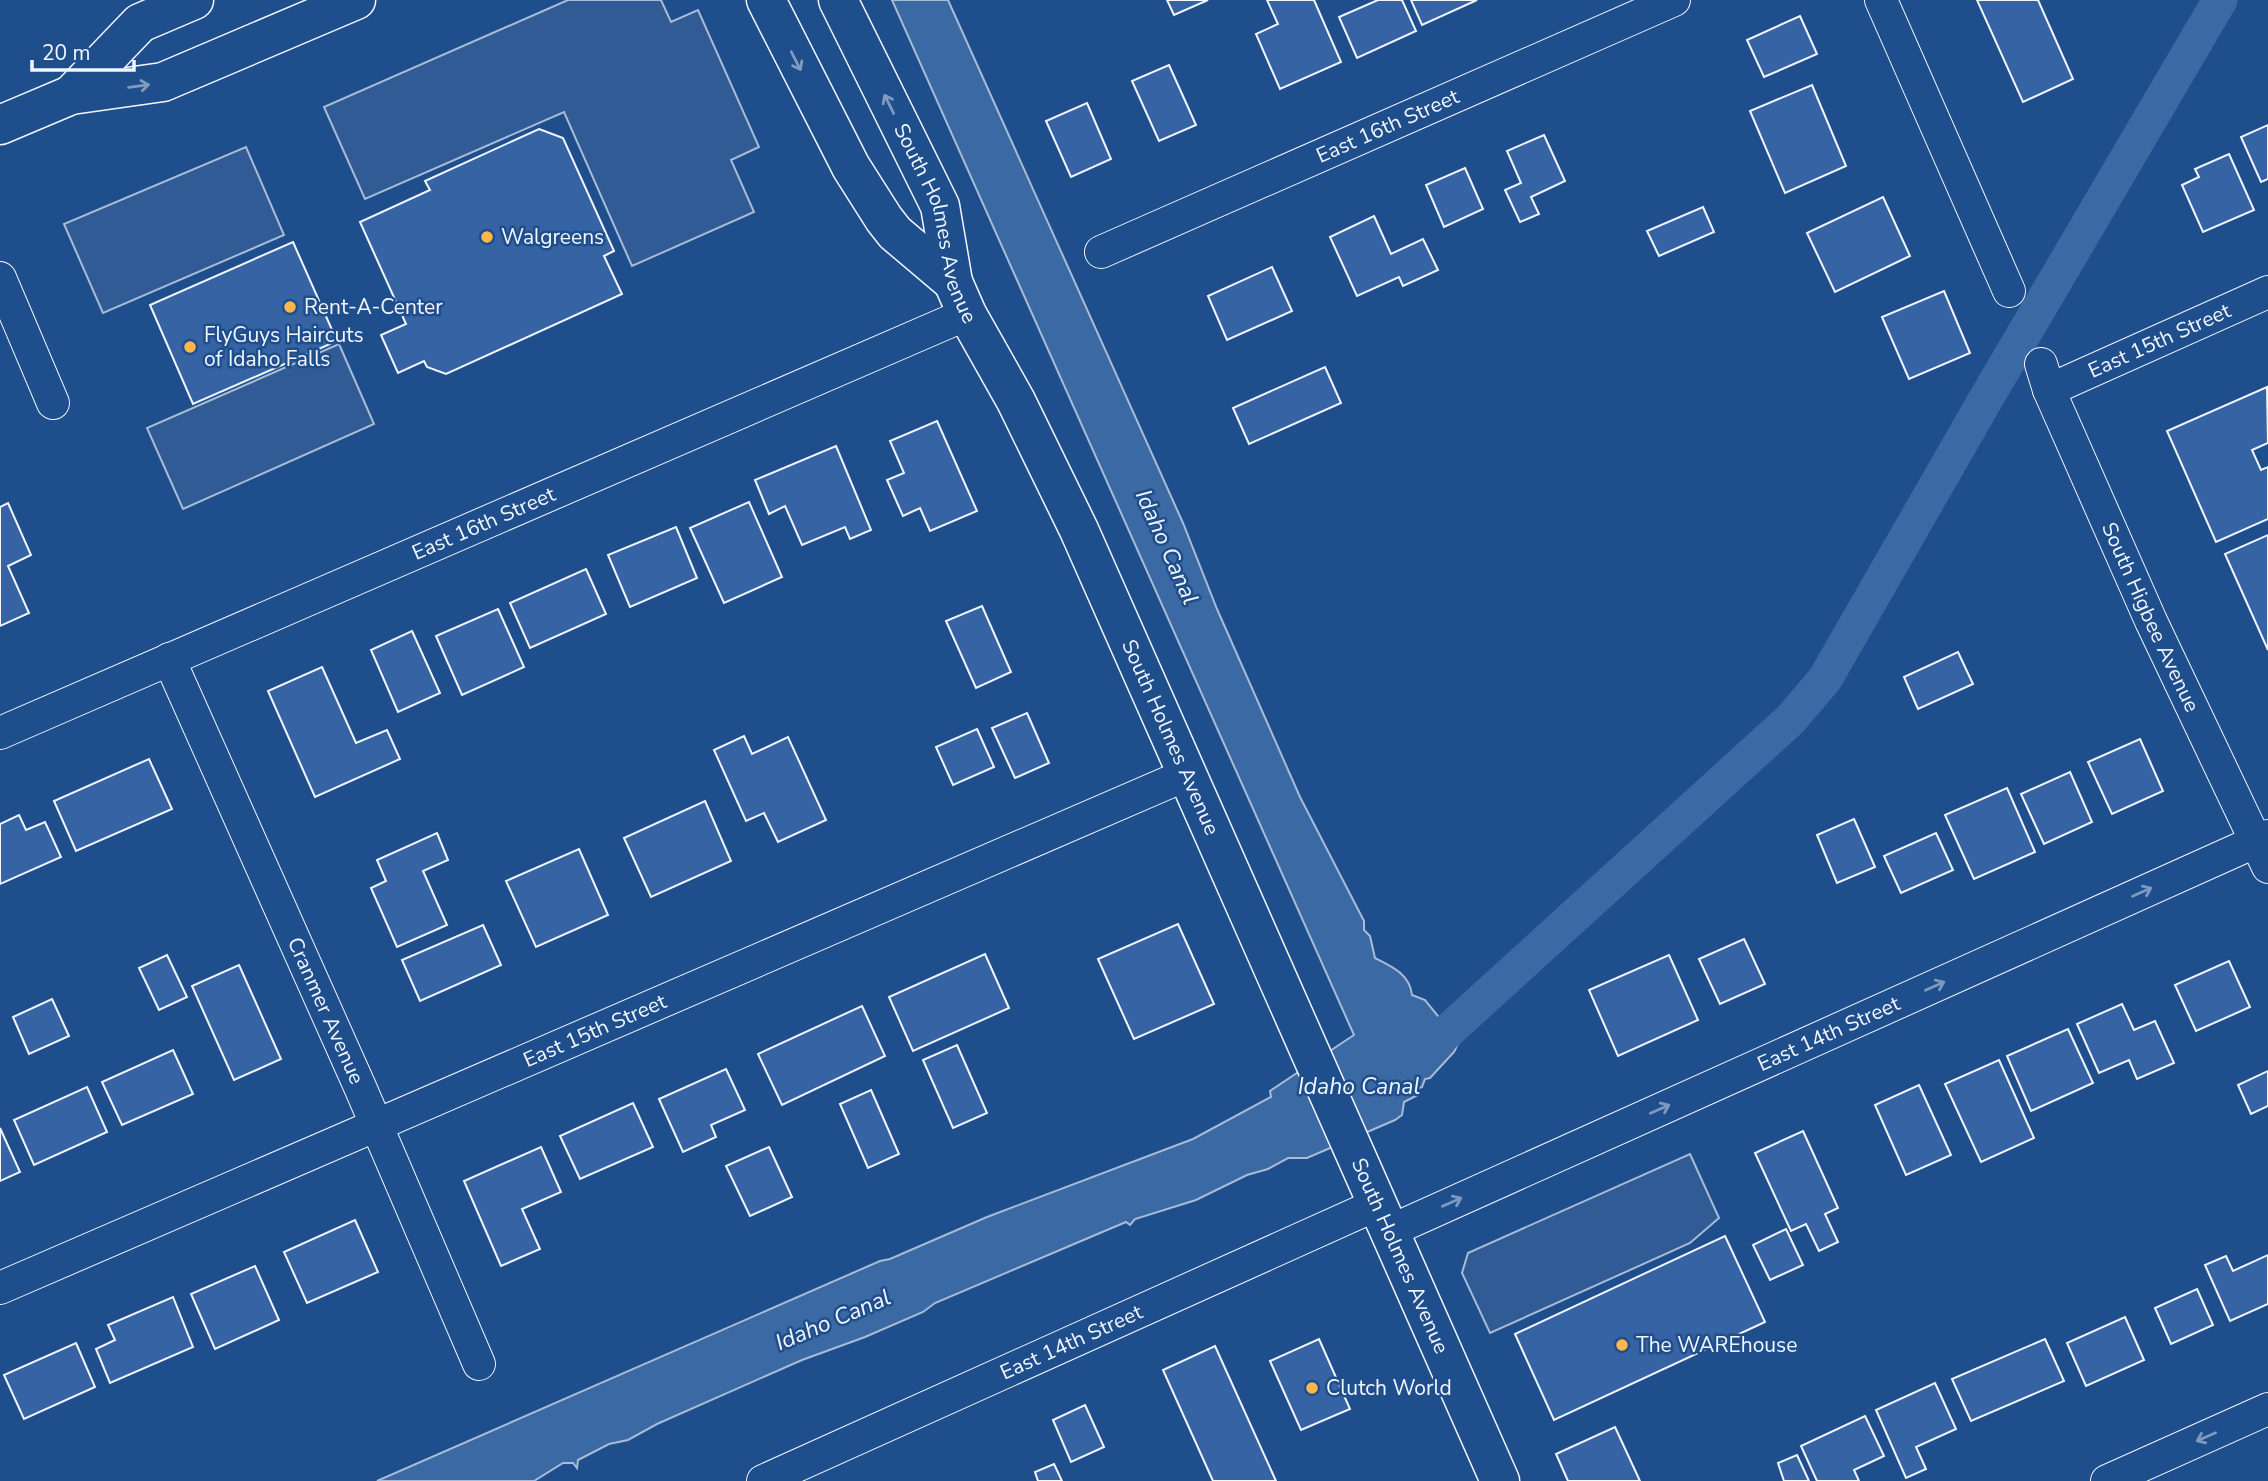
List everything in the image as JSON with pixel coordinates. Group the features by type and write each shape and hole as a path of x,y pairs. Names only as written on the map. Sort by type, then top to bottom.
{"main road":[{"path":"71,95 140,23 194,0"},
{"path":"0,125 71,95 163,82 355,0"},
{"path":"766,0 851,167 884,219 960,298"},
{"name":"South Holmes Avenue","path":"838,0 940,206 960,298 1016,401 1079,530 1500,1481"}],"street":[{"name":"East 16th Street","path":"1101,252 1674,0"},
{"path":"1881,0 2009,290"},
{"path":"0,278 53,403"},
{"name":"East 15th Street","path":"2045,377 2268,292"},
{"name":"East 16th Street","path":"0,733 169,659 960,298"},
{"name":"South Higbee Avenue","path":"2045,377 2151,621 2264,848"},
{"name":"Cranmer Avenue","path":"169,659 376,1126 478,1364"},
{"name":"East 15th Street","path":"0,1288 1188,775"},
{"name":"East 14th Street","path":"763,1481 2264,848"},
{"path":"2107,1481 2268,1409"}],"shaded area":[{"path":"568,0 661,0 671,22 698,10 759,147 731,160 754,212 632,266 564,112 365,199 324,107"},
{"path":"246,147 284,235 103,313 64,224"},
{"path":"339,344 374,424 183,509 147,428"},
{"path":"1690,1154 1719,1218 1690,1243 1490,1333 1462,1273 1468,1253"}],"water":[{"name":"Idaho Canal","path":"892,0 948,0 1183,523 1217,609 1300,797 1364,921 1364,930 1370,936 1375,958 1404,976 1412,995 1425,1000 1459,1042 1454,1052 1430,1078 1425,1079 1422,1087 1417,1089 1418,1095 1404,1102 1402,1115 1395,1120 1307,1158 1288,1158 1196,1200 1135,1219 1130,1225 1126,1222 935,1303 923,1312 802,1360 657,1424 628,1440 609,1444 578,1460 577,1468 573,1463 563,1463 534,1481 377,1481 880,1261 987,1217 1193,1139 1271,1097 1270,1091 1354,1035"}],"building":[{"path":"1167,0 1208,0 1174,15"},
{"path":"1267,0 1314,0 1341,62 1280,89 1256,34 1278,24"},
{"path":"1378,0 1402,0 1416,31 1357,58 1339,17"},
{"path":"1411,0 1477,0 1422,25"},
{"path":"1977,0 2038,0 2073,79 2023,102"},
{"path":"1800,16 1817,54 1764,77 1747,40"},
{"path":"1169,65 1196,125 1159,141 1132,81"},
{"path":"1812,85 1846,166 1785,193 1750,111"},
{"path":"1087,103 1111,159 1071,177 1046,121"},
{"path":"2268,125 2268,179 2261,182 2241,137"},
{"name":"Walgreens","path":"539,129 563,138 614,251 604,256 622,294 446,374 427,367 424,361 398,373 381,335 406,324 360,222 430,190 425,181"},
{"path":"1544,135 1565,181 1531,197 1539,214 1520,222 1505,190 1521,183 1507,151"},
{"path":"2229,154 2254,210 2203,232 2182,185 2199,177 2195,169"},
{"path":"1465,168 1483,209 1444,227 1426,185"},
{"path":"1883,197 1910,256 1835,292 1807,233"},
{"path":"1703,207 1714,232 1659,256 1647,231"},
{"path":"1374,216 1391,254 1423,239 1438,270 1403,286 1399,277 1357,296 1330,237"},
{"path":"293,242 337,341 193,404 150,305"},
{"path":"1272,267 1292,311 1227,340 1208,296"},
{"path":"1944,291 1970,353 1909,379 1882,317"},
{"path":"1325,367 1341,403 1249,444 1233,408"},
{"path":"2267,387 2268,443 2252,450 2261,470 2268,467 2268,519 2216,542 2167,431"},
{"path":"937,421 977,511 930,531 920,508 903,516 887,480 904,473 890,441"},
{"path":"836,446 871,530 850,539 845,527 802,545 785,506 769,514 755,480"},
{"path":"749,502 782,577 724,603 690,528"},
{"path":"8,503 31,555 8,566 29,613 0,626 0,507"},
{"path":"676,527 697,578 630,607 608,555"},
{"path":"2268,535 2268,650 2225,554"},
{"path":"586,569 606,614 530,648 510,603"},
{"path":"982,606 1011,672 976,688 946,621"},
{"path":"498,609 524,667 462,695 436,636"},
{"path":"412,631 440,693 398,712 371,650"},
{"path":"1958,652 1973,684 1918,709 1904,677"},
{"path":"322,667 356,743 387,730 400,759 315,797 268,691"},
{"path":"1027,713 1049,763 1015,778 992,728"},
{"path":"977,729 994,767 953,785 936,747"},
{"path":"744,736 752,754 788,737 826,820 778,842 764,813 746,821 714,750"},
{"path":"2140,739 2163,791 2112,814 2088,762"},
{"path":"149,759 172,809 76,851 54,801"},
{"path":"2070,772 2092,822 2044,844 2021,794"},
{"path":"2007,788 2035,852 1974,879 1945,815"},
{"path":"705,801 731,861 651,897 624,838"},
{"path":"19,815 26,830 45,822 61,857 0,884 0,824"},
{"path":"1854,819 1875,867 1837,883 1817,835"},
{"path":"437,833 448,860 423,871 447,925 397,947 371,888 386,881 377,860"},
{"path":"1936,833 1953,870 1901,893 1884,856"},
{"path":"579,849 608,915 536,947 506,881"},
{"path":"1178,924 1214,1004 1134,1039 1098,959"},
{"path":"483,925 501,965 420,1001 402,960"},
{"path":"1744,939 1765,984 1720,1004 1699,959"},
{"path":"985,954 1009,1008 913,1051 889,997"},
{"path":"167,955 187,997 159,1010 139,968"},
{"path":"1669,955 1698,1020 1618,1056 1589,990"},
{"path":"2229,961 2250,1007 2196,1031 2175,985"},
{"path":"239,965 281,1059 234,1080 192,986"},
{"path":"52,999 69,1036 29,1054 13,1017"},
{"path":"2122,1004 2134,1030 2155,1021 2174,1063 2137,1079 2129,1060 2099,1073 2077,1024"},
{"path":"862,1006 885,1056 782,1105 758,1054"},
{"path":"2068,1029 2093,1083 2031,1111 2007,1056"},
{"path":"957,1045 987,1113 953,1128 923,1060"},
{"path":"173,1050 193,1094 122,1125 102,1082"},
{"path":"1999,1060 2034,1138 1981,1162 1945,1084"},
{"path":"726,1069 745,1110 711,1125 716,1137 683,1152 659,1099"},
{"path":"2268,1071 2268,1106 2251,1114 2238,1085"},
{"path":"1919,1085 1951,1155 1906,1175 1875,1105"},
{"path":"87,1087 107,1132 34,1165 14,1120"},
{"path":"871,1090 899,1154 868,1168 840,1104"},
{"path":"633,1103 653,1147 580,1179 560,1136"},
{"path":"0,1128 20,1172 0,1181"},
{"path":"1803,1131 1838,1208 1825,1214 1838,1242 1819,1251 1806,1224 1791,1231 1755,1153"},
{"path":"541,1147 561,1192 522,1209 540,1249 501,1266 464,1181"},
{"path":"769,1147 792,1197 750,1216 726,1166"},
{"path":"355,1220 378,1272 307,1303 284,1252"},
{"path":"1786,1229 1803,1265 1770,1280 1753,1245"},
{"path":"1725,1236 1765,1322 1554,1420 1515,1334"},
{"path":"2268,1255 2268,1304 2230,1321 2205,1265 2226,1256 2233,1271"},
{"path":"255,1266 279,1320 215,1349 191,1294"},
{"path":"2197,1289 2213,1325 2171,1344 2155,1308"},
{"path":"173,1297 193,1347 110,1383 96,1349 115,1340 108,1325"},
{"path":"2125,1317 2144,1360 2086,1386 2067,1343"},
{"path":"1319,1339 1350,1409 1301,1430 1270,1361"},
{"path":"2045,1339 2064,1381 1971,1421 1952,1379"},
{"path":"76,1343 95,1387 24,1419 4,1375"},
{"path":"1215,1346 1276,1481 1213,1481 1163,1370"},
{"path":"1935,1383 1956,1429 1916,1447 1926,1469 1906,1478 1876,1410"},
{"path":"1085,1405 1104,1447 1071,1462 1053,1420"},
{"path":"1865,1416 1884,1456 1854,1470 1859,1481 1817,1481 1801,1446"},
{"path":"1615,1427 1640,1481 1568,1481 1556,1454"},
{"path":"1797,1455 1809,1481 1784,1481 1778,1463"},
{"path":"1054,1464 1062,1481 1038,1481 1035,1472"}],"waterway":[{"path":"1414,1062 1791,719 1825,679 2220,0"}],"place":[{"name":"Walgreens","path":"487,237"},
{"name":"Rent-A-Center","path":"290,307"},
{"name":"FlyGuys Haircuts of Idaho Falls","path":"190,347"},
{"name":"The WAREhouse","path":"1622,1345"},
{"name":"Clutch World","path":"1312,1388"}]}
